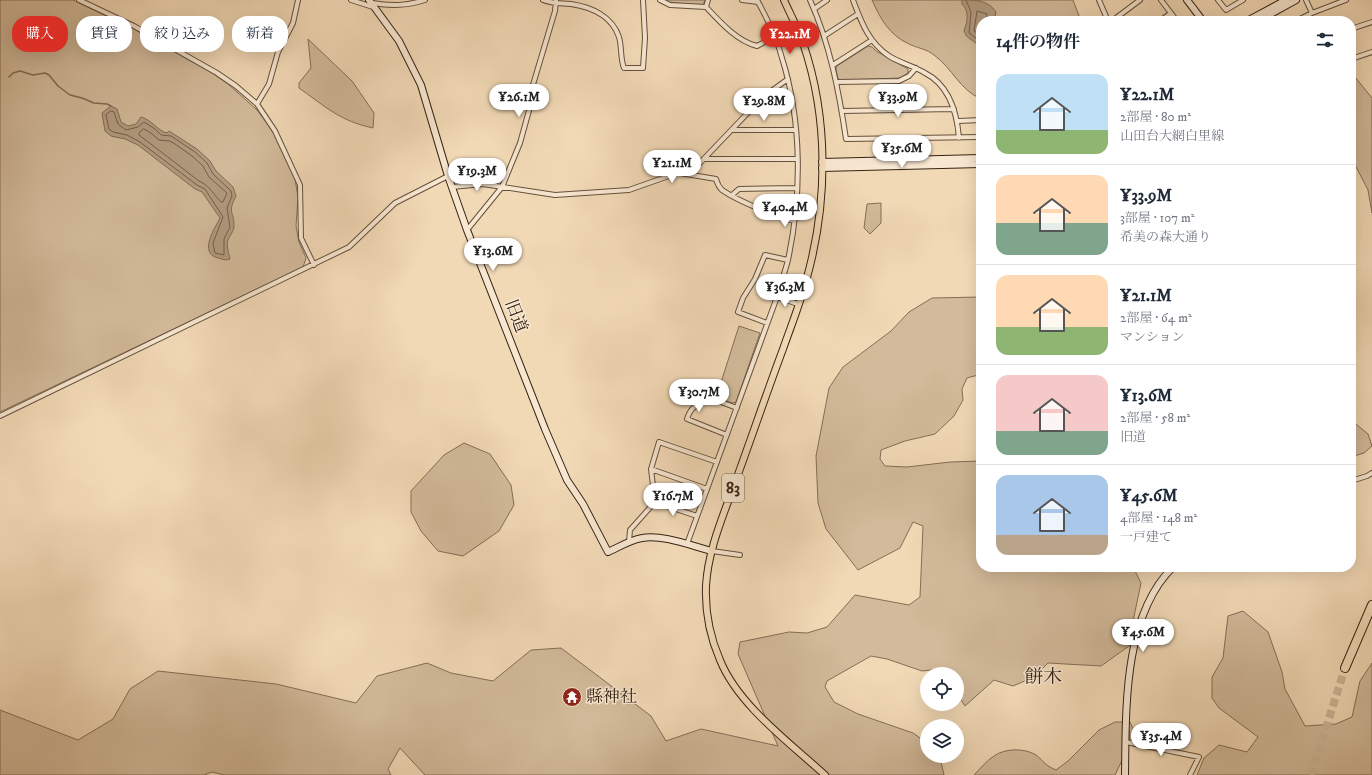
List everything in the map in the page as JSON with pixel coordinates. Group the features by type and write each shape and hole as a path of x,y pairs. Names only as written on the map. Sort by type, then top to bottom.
{"highway":[{"path":"1345,668 1372,605"}],"main road":[{"name":"83","path":"784,0 803,43 816,94 822,165 821,202 816,236 806,282 712,551 706,587 707,612 712,638 721,663 734,684 751,706 825,775"}],"street":[{"path":"79,0 134,26 217,73 236,86 257,104 276,131 300,185 301,238 314,265"},
{"path":"257,104 269,84 278,52 293,23 298,0"},
{"path":"351,0 394,6 406,5 425,0"},
{"path":"543,0 586,7 603,16 612,24 619,37 624,68 643,68 645,38 642,0"},
{"path":"660,0 670,5 706,7 738,37 749,44 757,46 774,37"},
{"path":"706,7 708,0"},
{"path":"687,544 777,297 788,260 794,221 797,188 797,159 792,100 788,78 782,57 758,1 742,0"},
{"path":"810,0 833,65 846,140 976,137"},
{"path":"814,9 827,0"},
{"path":"853,0 864,28 872,40 889,56 927,74 936,81 948,96 958,121 959,138"},
{"path":"1099,0 1106,16"},
{"path":"1119,16 1140,0"},
{"path":"1161,0 1173,16"},
{"path":"1187,0 1199,16"},
{"path":"1218,0 1226,10 1243,0"},
{"path":"1256,16 1286,0"},
{"path":"1267,16 1296,0"},
{"path":"1306,0 1312,13"},
{"path":"1306,16 1346,0"},
{"path":"466,230 502,187 520,143 528,114 532,88 556,2"},
{"name":"旧道","path":"372,4 399,41 421,85 466,230 567,480 583,504 608,552 629,542"},
{"path":"1167,16 1171,13"},
{"path":"824,36 858,14"},
{"path":"1356,27 1372,22"},
{"path":"833,65 872,40"},
{"path":"1356,57 1372,52"},
{"path":"837,82 899,80 909,76 916,68"},
{"path":"452,187 483,184 555,195 629,190 697,166 763,98 788,78"},
{"path":"842,111 954,109"},
{"path":"958,121 976,120"},
{"path":"733,130 795,130"},
{"path":"927,163 976,158"},
{"path":"704,159 797,159"},
{"path":"822,165 927,163 976,164"},
{"path":"692,168 690,171 692,175"},
{"path":"678,173 716,179 721,189 732,195 761,210 794,221"},
{"path":"0,416 349,247 395,203 448,176"},
{"path":"732,195 739,189 797,188"},
{"path":"768,323 738,312 743,298 755,279 765,256 788,260"},
{"path":"777,297 798,304"},
{"path":"727,435 687,419 690,410 697,404 713,398 736,408"},
{"path":"717,462 659,442 651,469 655,502 630,530 629,542 643,538 654,538 687,544 712,551 740,555"},
{"path":"651,469 707,489"},
{"path":"1356,479 1372,473"},
{"path":"655,502 697,516"},
{"path":"1126,775 1126,715 1131,672 1143,616 1151,597 1169,572"},
{"path":"1126,742 1199,757 1190,775"}],"shaded area":[{"path":"0,0 73,0 107,16 76,16 76,52 132,52 132,28 140,32 140,52 175,52 212,73 228,84 257,110 273,131 295,179 298,197 296,226 299,242 306,258 303,267 0,412"},
{"path":"663,0 705,0 703,5 700,6"},
{"path":"872,0 1073,0 1079,16 976,16 976,96 961,84 941,60 928,51 909,44 896,36 878,13"},
{"path":"308,39 352,81 374,113 373,128 342,117 299,88 299,83 311,68"},
{"path":"868,46 908,69 908,73 900,78 838,79 836,69 837,66"},
{"path":"1356,78 1372,98 1372,213 1368,190 1356,167"},
{"path":"881,203 881,223 870,234 864,228 867,204"},
{"path":"976,297 976,376 967,378 962,389 963,400 954,416 935,434 905,441 881,450 880,459 885,466 907,467 950,462 976,461 976,572 1136,572 1141,583 1132,626 1136,638 1129,646 1101,666 1048,663 1034,677 1013,686 994,680 965,706 964,667 920,667 920,670 887,659 871,656 827,681 825,687 834,702 858,714 913,733 920,738 920,763 941,763 944,775 425,775 400,748 388,769 391,775 225,775 212,772 204,775 0,775 0,710 78,740 113,719 130,689 158,671 276,684 356,703 377,676 427,663 451,673 493,681 531,650 561,648 651,716 666,741 701,729 778,746 738,654 740,642 789,632 807,633 827,627 855,595 909,605 920,597 923,526 913,522 900,548 858,570 826,529 818,503 816,456 829,388 843,367 891,331 909,312 932,298"},
{"path":"739,326 760,333 736,402 733,403 716,398"},
{"path":"1356,424 1368,434 1372,446 1364,453 1356,455"},
{"path":"464,443 490,454 511,485 514,505 499,531 463,556 438,551 421,531 411,512 411,491 444,455"},
{"path":"1243,611 1268,632 1282,672 1285,689 1305,726 1336,724 1352,717 1360,681 1372,663 1372,775 1197,775 1204,758 1219,745 1247,752 1258,737 1219,708 1212,698 1212,677 1223,658 1228,616"},
{"path":"1115,722 1130,722 1135,733 1115,775 974,775 994,756 1009,750 1021,750 1036,755 1049,767 1056,770 1068,761 1099,730"}],"water":[{"path":"962,0 977,1 989,5 996,12 995,16 976,16 976,44 966,36 964,30 967,13 962,4"},
{"path":"111,106 117,109 121,122 128,126 136,124 141,117 145,118 164,132 167,133 169,131 197,149 210,161 216,171 233,187 236,196 231,209 234,228 227,242 230,259 226,260 218,258 212,255 209,251 212,234 220,218 202,192 195,189 138,145 125,139 111,136 105,131 102,113"}],"waterway":[{"path":"9,77 13,73 20,71 33,75 45,73 70,95 94,103 107,104 111,106"}],"tunnel":[{"path":"1311,775 1345,668"}],"place":[{"name":"縣神社","path":"572,697"}],"district":[{"name":"餅木","path":"1043,677"}]}
